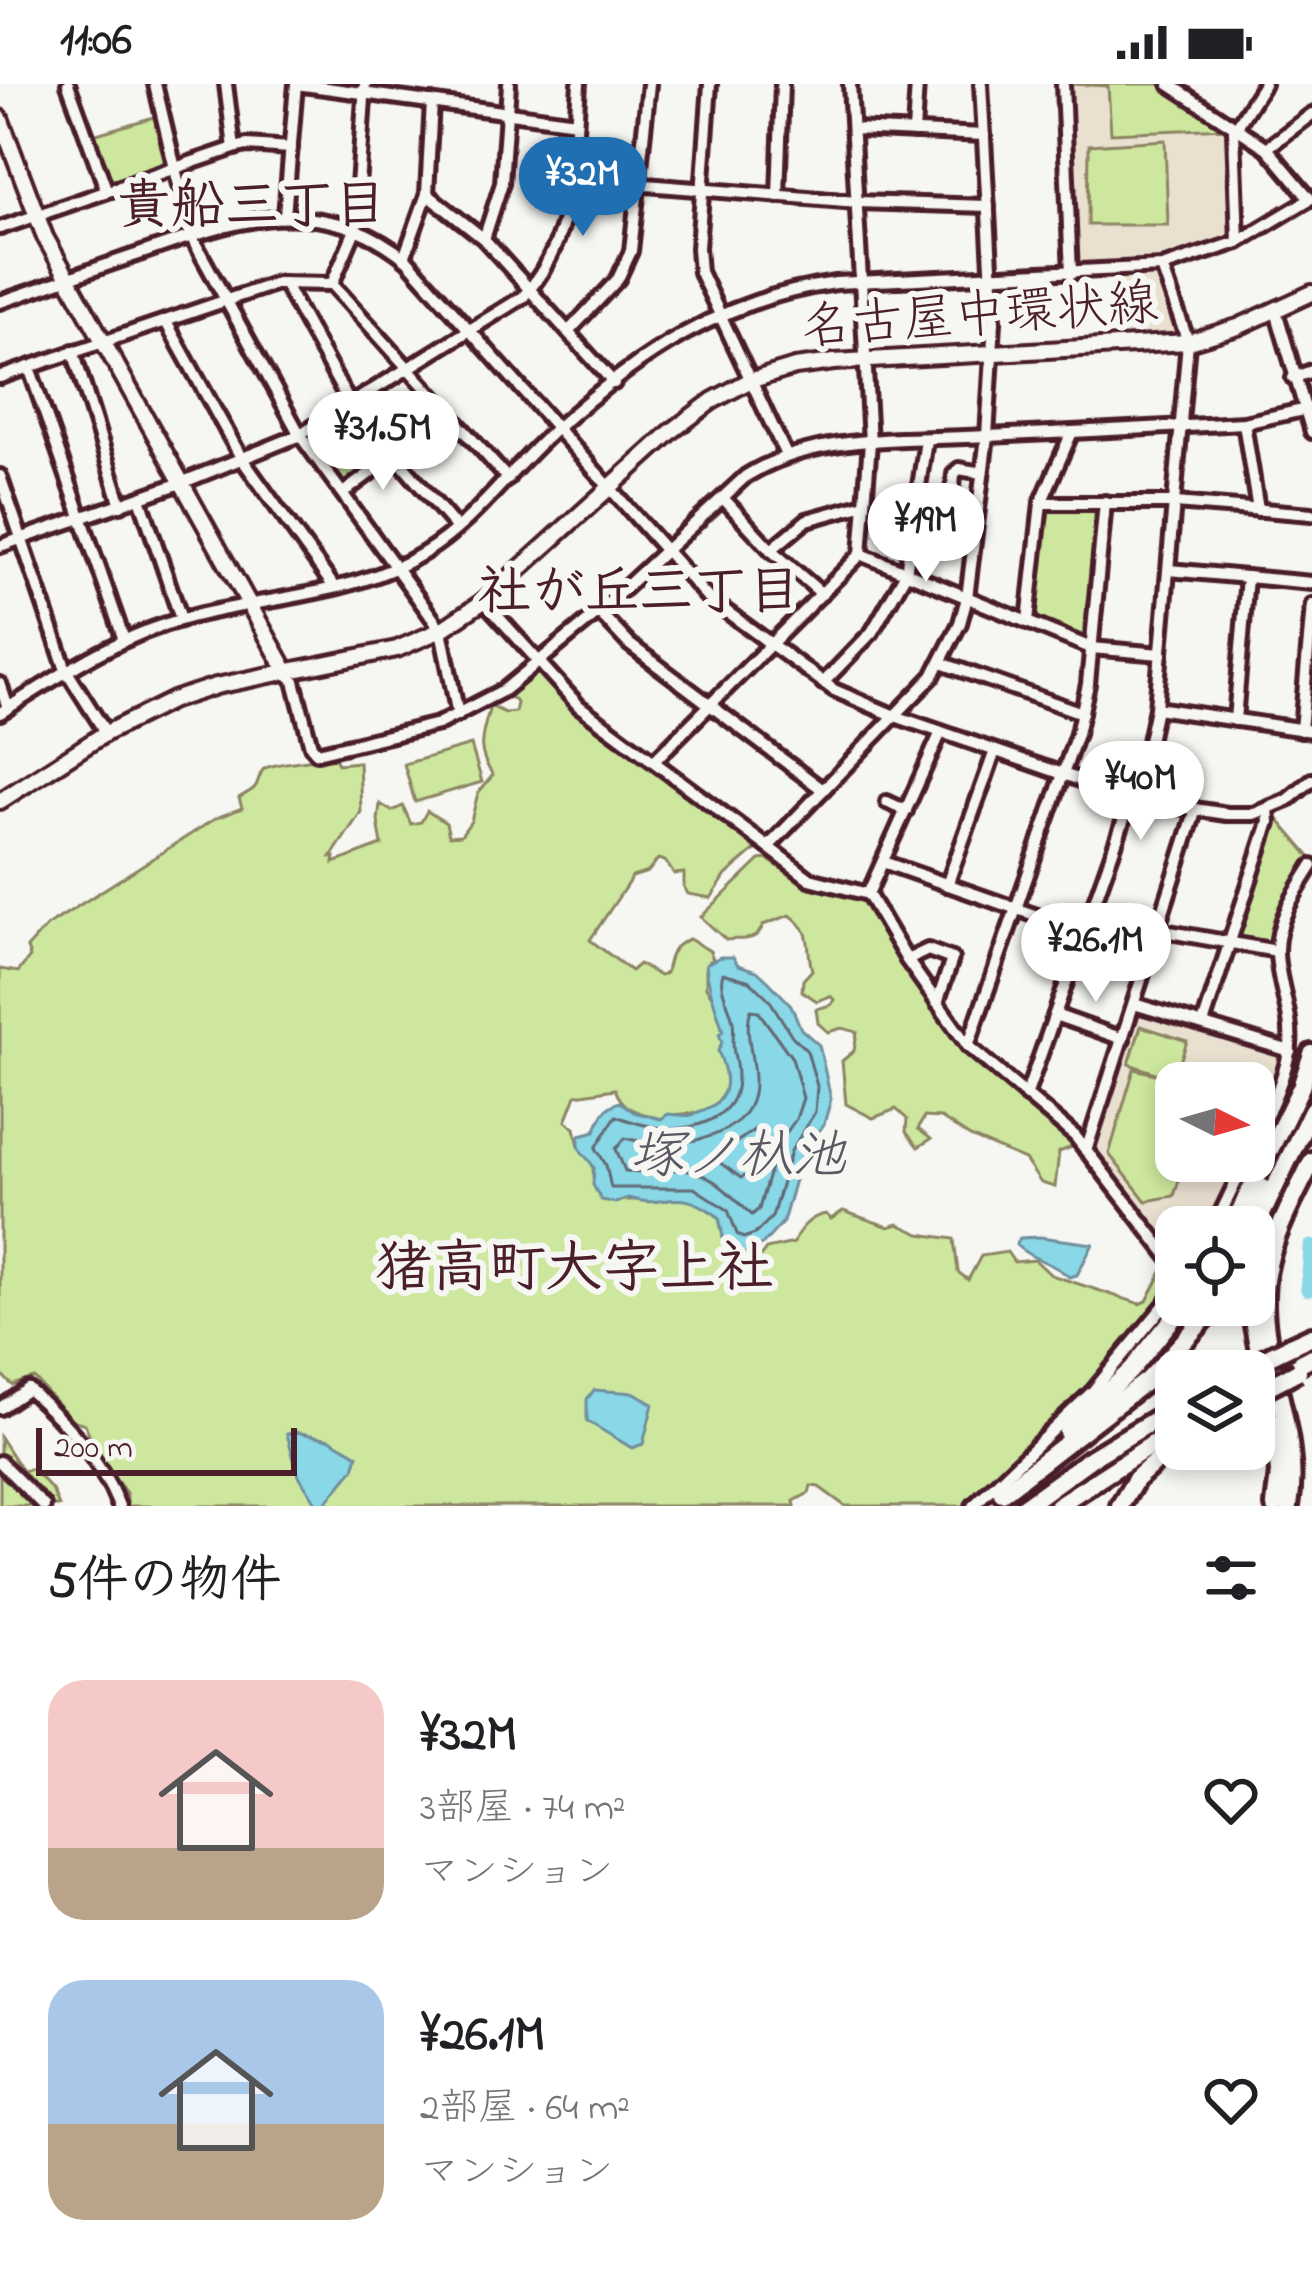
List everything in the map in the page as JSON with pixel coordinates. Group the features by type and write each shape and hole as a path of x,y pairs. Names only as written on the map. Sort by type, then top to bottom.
{"highway":[{"path":"1258,1206 1312,1054"},
{"path":"1242,1206 1300,1087"},
{"path":"1266,1206 1312,1109"},
{"path":"1275,1206 1312,1133"},
{"path":"1289,1506 1291,1450 1266,1335 1264,1293 1274,1244 1312,1161"},
{"path":"988,1506 1116,1385 1166,1326"},
{"path":"1003,1492 1149,1379 1198,1326"},
{"path":"1254,1326 1277,1443 1275,1506"},
{"path":"1275,1353 1312,1336"},
{"path":"1275,1380 1304,1364"},
{"path":"1025,1506 1155,1420"},
{"path":"1058,1506 1155,1443"},
{"path":"1120,1506 1136,1479 1155,1462"}],"main road":[{"path":"0,118 37,217 68,278 287,672"},
{"name":"名古屋中環状線","path":"0,801 106,733 173,700 216,686 398,649 441,629 484,601 672,431 749,381 795,368 867,360 1188,341 1276,311 1312,292"}],"street":[{"path":"68,84 106,190"},
{"path":"155,84 191,236 300,435 441,629 458,715"},
{"path":"226,84 234,148"},
{"path":"285,216 296,84 365,88 576,122"},
{"path":"484,239 502,183 509,84"},
{"path":"0,547 300,435 471,332 530,290 557,249 571,179 579,84"},
{"path":"569,332 618,278 631,251 649,84"},
{"path":"710,84 700,272 786,455"},
{"path":"778,196 782,84"},
{"path":"654,761 860,554 871,442 850,84"},
{"path":"914,132 917,84"},
{"path":"767,847 941,663 961,623 994,353 981,84"},
{"path":"1063,84 1071,274"},
{"path":"0,684 4,711 66,670 124,640 182,619 368,581 398,568 430,550 556,428 686,331 719,314 784,291 1162,268 1238,242 1311,201 1267,148 1189,89 1169,84"},
{"path":"1238,242 1237,126 1264,84"},
{"path":"332,284 355,230 365,88"},
{"path":"404,258 427,194 432,102"},
{"path":"1267,148 1312,114"},
{"path":"853,129 984,135"},
{"path":"0,228 234,148 291,148"},
{"path":"571,179 857,202 988,206"},
{"path":"427,194 484,239 614,383"},
{"path":"0,302 191,236 266,216 303,216 380,239 404,258 708,598 823,683 895,716 1131,799 1239,815 1288,800 1312,780"},
{"path":"1026,1096 1145,760 1156,708 1188,341 1162,268"},
{"path":"284,283 350,404 455,526"},
{"path":"0,377 284,283 332,284 508,479"},
{"path":"1276,311 1293,378 1309,408 1312,432"},
{"path":"166,322 242,459 334,587"},
{"path":"73,351 121,505"},
{"path":"29,367 124,640"},
{"path":"1293,378 1312,370"},
{"path":"287,672 316,753 404,735 458,715 504,690 599,612 746,476 786,455 838,444 1244,423 1309,408"},
{"path":"1244,423 1258,510"},
{"path":"1028,621 1041,502 1072,431"},
{"path":"823,683 872,632 906,573 926,440"},
{"path":"344,493 394,455"},
{"path":"913,527 945,531 950,525 954,474 959,470 982,472"},
{"path":"0,476 66,670 106,733"},
{"path":"140,498 182,619"},
{"path":"723,498 771,550 822,594"},
{"path":"1041,502 1175,503 1312,514"},
{"path":"968,1046 1082,713 1105,502"},
{"path":"771,550 807,520 865,504"},
{"path":"860,554 1091,648 1161,654"},
{"path":"1169,570 1312,583"},
{"path":"1235,719 1247,577"},
{"path":"484,601 579,706 810,879 868,894 968,1046 1075,1136 1155,1239"},
{"path":"1156,708 1306,730 1312,605"},
{"path":"599,612 629,644 824,790"},
{"path":"941,663 1082,713"},
{"path":"868,894 941,732"},
{"path":"947,885 995,751"},
{"path":"887,802 906,812"},
{"path":"1086,1151 1196,809"},
{"path":"1203,1024 1269,822 1268,809"},
{"path":"883,862 1085,932 1159,930 1277,951"},
{"path":"1275,1088 1289,1051 1288,1012 1277,951 1285,914 1312,866"},
{"path":"908,960 928,950 952,958 937,1003"},
{"path":"1135,1004 1289,1051"},
{"path":"1055,1015 1123,1039"},
{"path":"973,1506 1093,1391 1155,1316"},
{"path":"0,1408 28,1390 80,1439 119,1506"},
{"path":"0,1462 44,1506"}],"shaded area":[{"path":"1069,86 1108,86 1111,133 1229,128 1232,239 1162,263 1078,265"},
{"path":"1158,272 1180,333 1177,337 1117,340 1114,275"},
{"path":"1139,1011 1281,1056 1275,1074 1275,1062 1155,1062 1155,1182 1232,1182 1220,1206 1155,1206 1155,1230 1095,1150"}],"green space":[{"path":"1069,84 1161,84 1229,128 1111,133 1108,86"},
{"path":"154,117 165,165 112,182 93,135"},
{"path":"1165,140 1168,225 1088,225 1089,145"},
{"path":"350,409 387,455 345,486 307,437"},
{"path":"1098,507 1086,640 1033,618 1047,508"},
{"path":"538,672 595,728 759,847 726,875 711,898 688,894 684,873 674,874 658,859 648,872 632,877 590,940 631,971 639,964 660,976 666,973 672,952 689,939 710,951 713,959 706,964 706,987 723,1031 728,1084 705,1111 661,1119 628,1107 615,1089 576,1095 566,1121 575,1128 579,1146 592,1161 594,1179 614,1200 682,1198 695,1202 719,1217 726,1252 740,1256 746,1264 754,1265 766,1249 794,1243 815,1217 826,1214 831,1219 843,1211 889,1227 898,1224 920,1234 954,1239 958,1272 968,1280 981,1256 1007,1252 1014,1262 1035,1260 1051,1275 1140,1304 1155,1285 1155,1311 1118,1357 969,1506 845,1506 811,1486 809,1493 794,1501 795,1506 127,1506 127,1494 98,1457 85,1424 72,1420 34,1378 12,1385 0,1373 0,969 18,972 30,957 27,948 47,926 216,818 242,808 239,798 253,789 269,767 329,758 338,764 359,762 361,812 331,857 334,863 382,845 380,804 392,811 403,806 411,824 421,822 427,811 446,823 449,836 461,835 471,821 478,793 493,775 482,749 490,706 515,712 517,703 508,695"},
{"path":"471,745 482,782 415,802 404,764"},
{"path":"1276,817 1312,859 1272,946 1235,935"},
{"path":"767,859 810,888 861,897 965,1052 1077,1145 1059,1152 1055,1187 1041,1183 1025,1160 970,1137 941,1118 924,1117 918,1129 931,1139 918,1147 906,1132 907,1119 896,1109 873,1118 846,1104 842,1061 854,1051 857,1032 842,1028 828,1032 818,1023 816,1009 835,1000 830,996 817,1001 802,991 803,980 812,970 803,928 790,915 763,925 753,937 726,940 701,917 760,860"},
{"path":"1141,1026 1187,1041 1180,1062 1155,1062 1155,1073 1129,1064"},
{"path":"1134,1069 1155,1074 1155,1182 1178,1182 1174,1196 1146,1201 1109,1154"},
{"path":"0,1437 22,1471 32,1469 52,1490 59,1506 0,1506"}],"water":[{"name":"塚ノ杁池","path":"733,957 738,965 757,971 768,981 791,1005 801,1029 819,1045 831,1099 824,1124 802,1155 783,1222 763,1244 740,1256 726,1252 719,1217 704,1207 681,1199 601,1200 593,1185 594,1168 579,1141 580,1135 595,1131 606,1109 620,1102 634,1112 661,1119 668,1114 691,1116 722,1096 726,1081 718,1051 723,1031 706,964"},
{"path":"1020,1238 1093,1244 1077,1275 1069,1277 1016,1245"},
{"path":"594,1390 635,1393 653,1404 643,1444 632,1448 587,1421 587,1399"},
{"path":"287,1434 330,1439 358,1455 354,1469 323,1506 318,1506 298,1474"}],"waterway":[{"path":"1308,1289 1311,1247"}],"district":[{"name":"貴船三丁目","path":"252,209"},
{"name":"社が丘三丁目","path":"639,595"},
{"name":"猪高町大字上社","path":"574,1271"}]}
